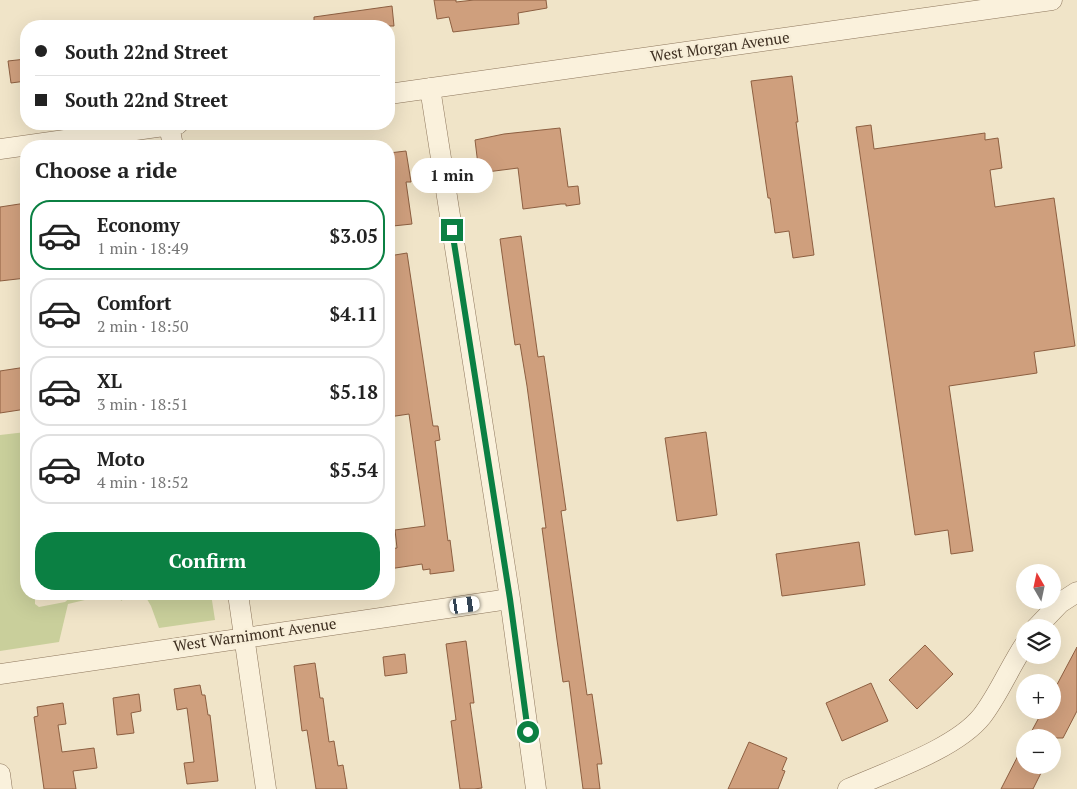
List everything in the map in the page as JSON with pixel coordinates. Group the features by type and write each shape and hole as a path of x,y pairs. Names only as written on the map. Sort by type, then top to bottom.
{"street":[{"name":"West Morgan Avenue","path":"395,93 1052,0"},
{"path":"430,88 510,599 536,789"},
{"path":"63,140 132,130"},
{"path":"0,149 20,146"},
{"path":"1045,619 1060,603 1077,592"},
{"name":"West Warnimont Avenue","path":"0,674 510,599"},
{"path":"239,600 266,789"},
{"path":"848,789 938,749 961,736 980,718 996,696 1016,660"},
{"path":"0,774 2,789"}],"green space":[{"path":"20,433 20,600 35,600 35,604 39,607 67,600 85,600 68,604 59,642 0,651 0,435"},
{"path":"148,600 212,600 215,620 159,628"}],"building":[{"path":"434,0 456,0 456,2 474,0 546,0 547,8 518,13 519,24 453,32 449,17 437,19"},
{"path":"392,6 393,20 314,20 314,17"},
{"path":"20,60 20,82 11,83 8,61"},
{"path":"792,76 798,122 796,122 814,255 793,258 789,231 775,233 751,81"},
{"path":"871,125 874,149 985,133 985,140 998,138 1002,168 990,170 995,207 1054,198 1075,346 1034,352 1037,373 949,386 973,551 951,554 948,530 915,535 856,127"},
{"path":"560,128 568,187 578,186 580,204 566,206 566,204 561,204 523,209 518,168 479,173 475,140 504,134"},
{"path":"406,151 411,182 406,182 412,224 395,226 395,152"},
{"path":"20,204 20,279 0,281 0,207"},
{"path":"521,236 538,357 544,356 566,510 561,511 587,695 592,694 602,764 597,764 600,789 583,789 569,681 563,682 542,528 546,528 527,386 520,344 515,345 500,239"},
{"path":"407,253 433,426 438,426 440,440 435,441 448,541 450,540 454,571 430,574 430,569 423,570 422,564 395,568 395,548 397,548 395,530 425,526 409,414 395,416 395,255"},
{"path":"20,368 20,410 0,413 0,371"},
{"path":"706,432 717,515 677,521 665,438"},
{"path":"859,542 865,585 782,596 776,554"},
{"path":"466,641 474,703 470,703 482,788 474,789 460,789 451,721 456,720 446,644"},
{"path":"925,645 953,674 917,709 889,680"},
{"path":"1077,647 1077,711 1063,738 1061,738 1061,729 1033,729 1038,719 1061,719 1061,677"},
{"path":"405,654 407,673 385,676 383,657"},
{"path":"315,663 320,698 323,698 329,742 334,741 338,766 343,765 347,789 316,789 307,730 302,731 294,666"},
{"path":"871,683 888,721 842,741 826,703"},
{"path":"200,685 202,695 205,695 208,715 210,715 218,781 187,784 184,763 194,762 187,708 177,710 174,689"},
{"path":"139,694 141,711 131,713 134,733 117,735 113,698"},
{"path":"63,703 66,724 58,725 62,752 94,748 97,768 73,771 76,789 44,789 34,717 38,716 37,707"},
{"path":"749,742 787,758 782,770 785,771 778,789 728,789"},
{"path":"1016,760 1016,774 1040,774 1033,789 1001,789"}],"route":[{"path":"452,230 510,599 528,732"}]}
